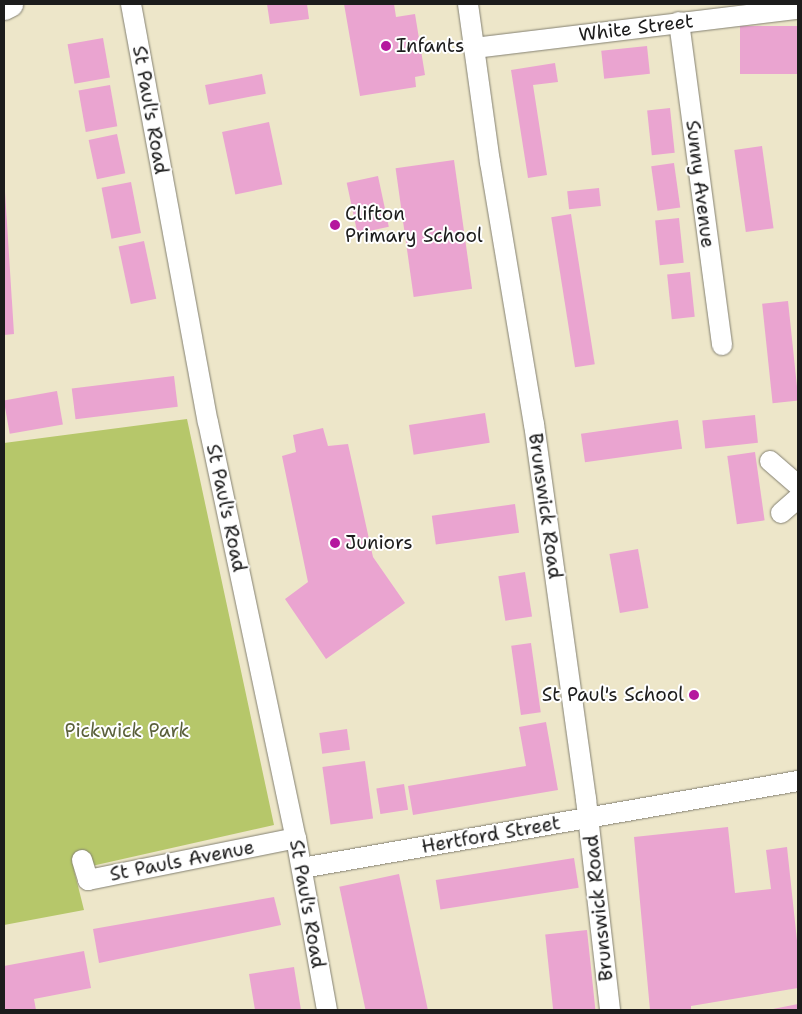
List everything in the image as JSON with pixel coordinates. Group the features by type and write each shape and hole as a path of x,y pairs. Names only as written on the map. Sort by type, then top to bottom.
{"street":[{"path":"4,8 10,4"},
{"name":"St Paul's Road","path":"130,4 208,422 296,838 327,1010"},
{"name":"Brunswick Road","path":"468,4 490,162 534,424 588,818 610,1010"},
{"name":"White Street","path":"474,48 798,9"},
{"name":"Sunny Avenue","path":"679,22 722,345"},
{"path":"770,461 798,485"},
{"path":"781,513 798,498"},
{"name":"Hertford Street","path":"302,868 798,781"},
{"name":"St Pauls Avenue","path":"82,860 88,880 296,838"}],"green space":[{"name":"Pickwick Park","path":"187,419 274,825 74,870 84,910 4,925 4,443"}],"building":[{"path":"267,4 307,4 309,19 270,24"},
{"name":"Infants","path":"344,4 394,4 396,17 415,14 425,75 415,77 416,87 360,96"},
{"path":"740,26 798,26 798,74 740,74"},
{"path":"103,38 110,77 74,84 68,44"},
{"path":"647,46 650,74 604,79 601,51"},
{"path":"555,63 558,82 533,85 547,175 528,178 511,70"},
{"path":"262,74 266,94 209,105 205,85"},
{"path":"110,85 117,126 86,132 78,91"},
{"path":"670,108 675,153 652,155 647,110"},
{"path":"269,122 282,185 235,195 222,132"},
{"path":"117,134 125,173 97,179 89,140"},
{"path":"762,146 774,228 746,232 734,150"},
{"path":"454,160 472,289 414,297 396,168"},
{"path":"674,163 680,208 657,211 651,166"},
{"path":"4,176 14,334 4,335"},
{"path":"378,176 389,227 358,234 347,183"},
{"path":"131,182 141,233 111,239 102,188"},
{"path":"599,188 601,206 569,209 567,191"},
{"path":"571,214 595,364 575,367 551,217"},
{"path":"679,218 684,263 660,265 655,221"},
{"path":"144,241 156,299 131,304 119,246"},
{"path":"690,272 695,317 672,319 667,274"},
{"path":"788,301 798,400 773,403 762,304"},
{"path":"174,376 178,407 76,419 72,389"},
{"path":"57,391 63,424 10,434 4,400"},
{"path":"485,413 490,443 414,455 409,425"},
{"path":"755,415 758,443 705,448 702,421"},
{"path":"678,420 682,449 585,462 581,434"},
{"name":"Juniors","path":"323,428 328,446 348,444 373,557 405,603 326,659 285,599 308,582 282,456 296,452 293,435"},
{"path":"755,452 765,520 737,524 727,456"},
{"path":"515,504 519,533 436,544 432,516"},
{"path":"638,549 648,608 620,613 609,554"},
{"path":"525,572 532,616 505,621 498,576"},
{"path":"531,643 541,712 521,715 511,646"},
{"path":"546,722 558,790 413,815 408,786 526,766 519,727"},
{"path":"347,729 350,750 322,754 319,733"},
{"path":"365,761 373,818 330,824 322,767"},
{"path":"404,784 408,810 380,814 376,788"},
{"path":"728,827 735,893 771,889 766,850 787,847 798,950 798,988 691,1006 691,1010 650,1010 634,837"},
{"path":"574,858 579,888 440,910 436,880"},
{"path":"399,874 428,1010 366,1010 339,887"},
{"path":"274,897 281,925 99,963 93,929"},
{"path":"587,930 595,1010 553,1010 545,934"},
{"path":"84,951 91,988 34,999 36,1010 4,1010 4,966"},
{"path":"294,967 301,1010 255,1010 249,974"},
{"path":"798,1004 798,1010 773,1010 773,1009"}],"place":[{"name":"Infants","path":"386,46"},
{"name":"Clifton Primary School","path":"335,225"},
{"name":"Juniors","path":"335,543"},
{"name":"St Paul's School","path":"694,695"}]}
